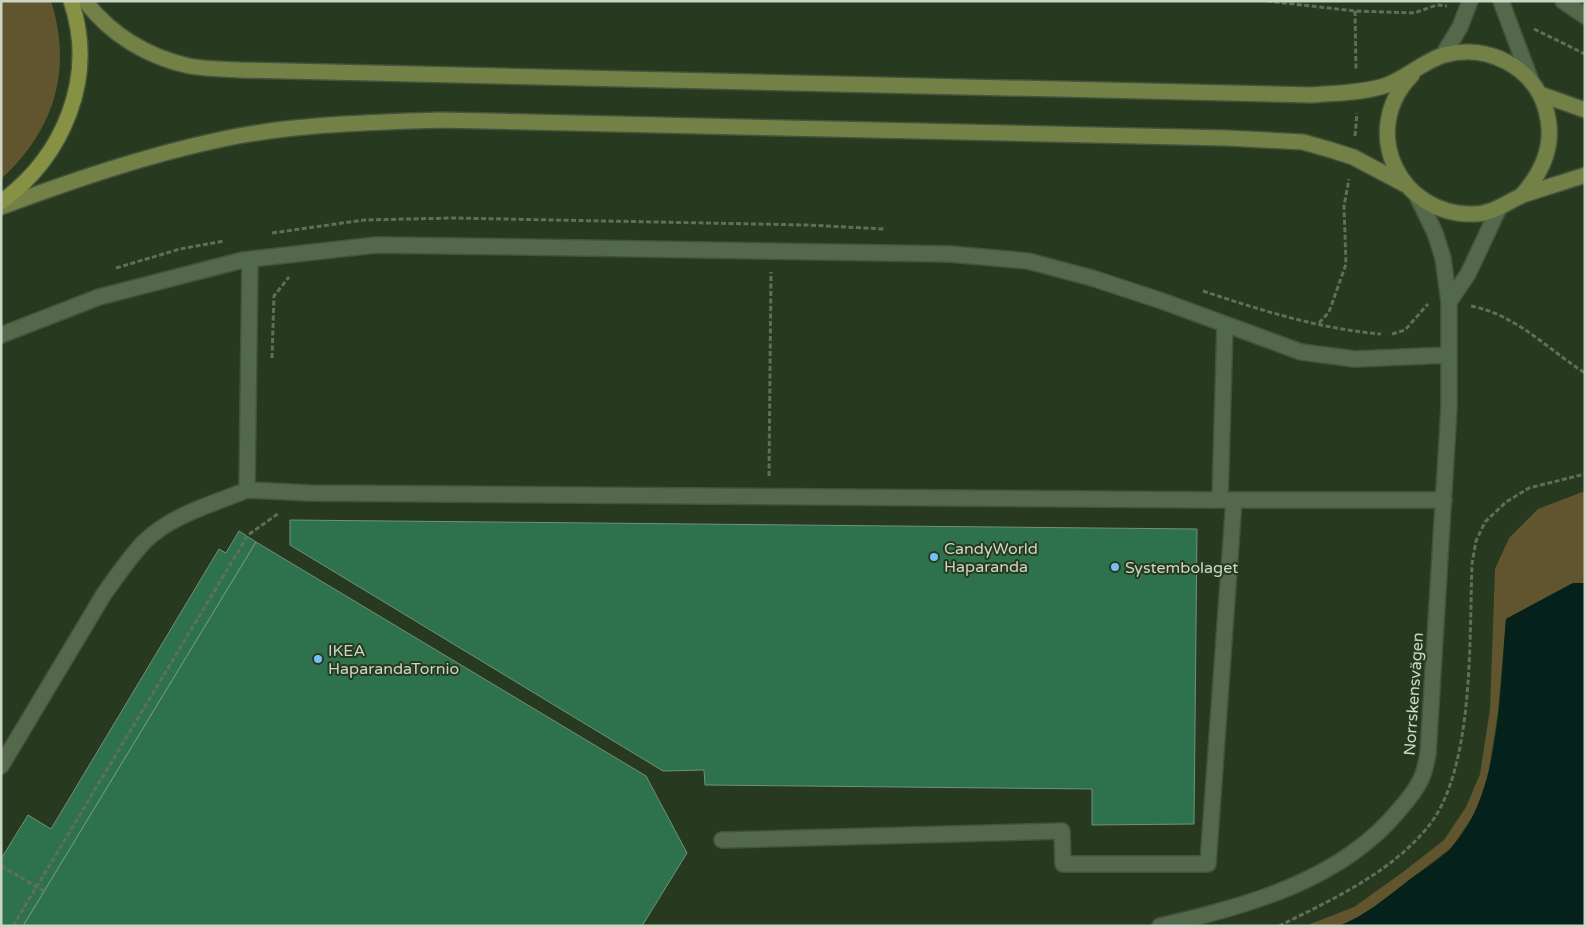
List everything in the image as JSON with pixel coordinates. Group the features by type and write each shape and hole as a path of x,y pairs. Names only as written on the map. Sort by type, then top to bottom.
{"highway":[{"path":"1,202 19,189 50,152 66,124 74,101 81,55 76,16 71,1"}],"main road":[{"path":"85,1 96,15 140,50 189,66 240,70 1303,95 1359,91 1384,86 1443,55 1476,52 1492,55 1520,70 1540,94 1550,125 1547,156 1541,171 1521,196"},
{"path":"1416,70 1396,95 1387,126 1390,157 1406,185 1417,196 1431,205 1461,214 1477,214 1498,208 1521,196 1585,175"},
{"path":"1540,94 1585,110"},
{"path":"1,207 108,168 224,138 331,125 439,120 1227,138 1303,142 1353,157 1406,185"}],"street":[{"path":"1501,1 1531,81"},
{"path":"1563,1 1585,16"},
{"path":"1443,55 1460,27 1468,4"},
{"name":"Norrskensvägen","path":"1160,926 1227,910 1286,890 1343,860 1382,831 1421,779 1428,754 1444,500 1449,408 1449,302 1443,258 1435,233 1417,196"},
{"path":"1449,302 1468,274 1498,208"},
{"path":"1,335 99,297 250,260 376,245 950,254 1028,261 1092,278 1218,321 1301,352 1355,359 1449,355"},
{"path":"247,490 250,260"},
{"path":"722,840 1062,831 1063,864 1208,864 1227,500 1218,321"},
{"path":"1,766 123,567 161,529 178,518 247,490 283,492 1227,500 1444,500"}],"path":[{"path":"1267,1 1355,11 1414,13 1437,5 1468,4"},
{"path":"1507,16 1585,54"},
{"path":"768,496 772,225"},
{"path":"272,362 274,296 290,275 284,231"},
{"path":"1218,321 1219,296"},
{"path":"13,926 248,535 283,510 283,492"},
{"path":"1,866 44,891"}],"shaded area":[{"path":"1,1 51,1 60,51 59,75 54,98 46,120 34,141 1,179"},
{"path":"1585,491 1585,583 1573,583 1506,619 1498,712 1488,777 1476,812 1451,848 1361,917 1339,926 1305,926 1354,907 1403,872 1444,840 1466,807 1480,774 1490,709 1495,569 1509,538 1538,509"}],"water":[{"path":"1573,583 1585,583 1585,926 1339,926 1375,906 1442,857 1467,826 1480,800 1495,740 1506,619"}],"building":[{"path":"290,520 1197,529 1194,824 1092,825 1092,789 705,785 704,770 663,771 290,545"},
{"path":"239,531 256,542 23,926 1,926 1,859 28,815 51,829 219,549 226,553"},
{"name":"IKEA HaparandaTornio","path":"256,542 646,776 687,853 642,926 23,926"}],"place":[{"name":"CandyWorld Haparanda","path":"934,557"},
{"name":"Systembolaget","path":"1115,567"},
{"name":"IKEA HaparandaTornio","path":"318,659"}]}
